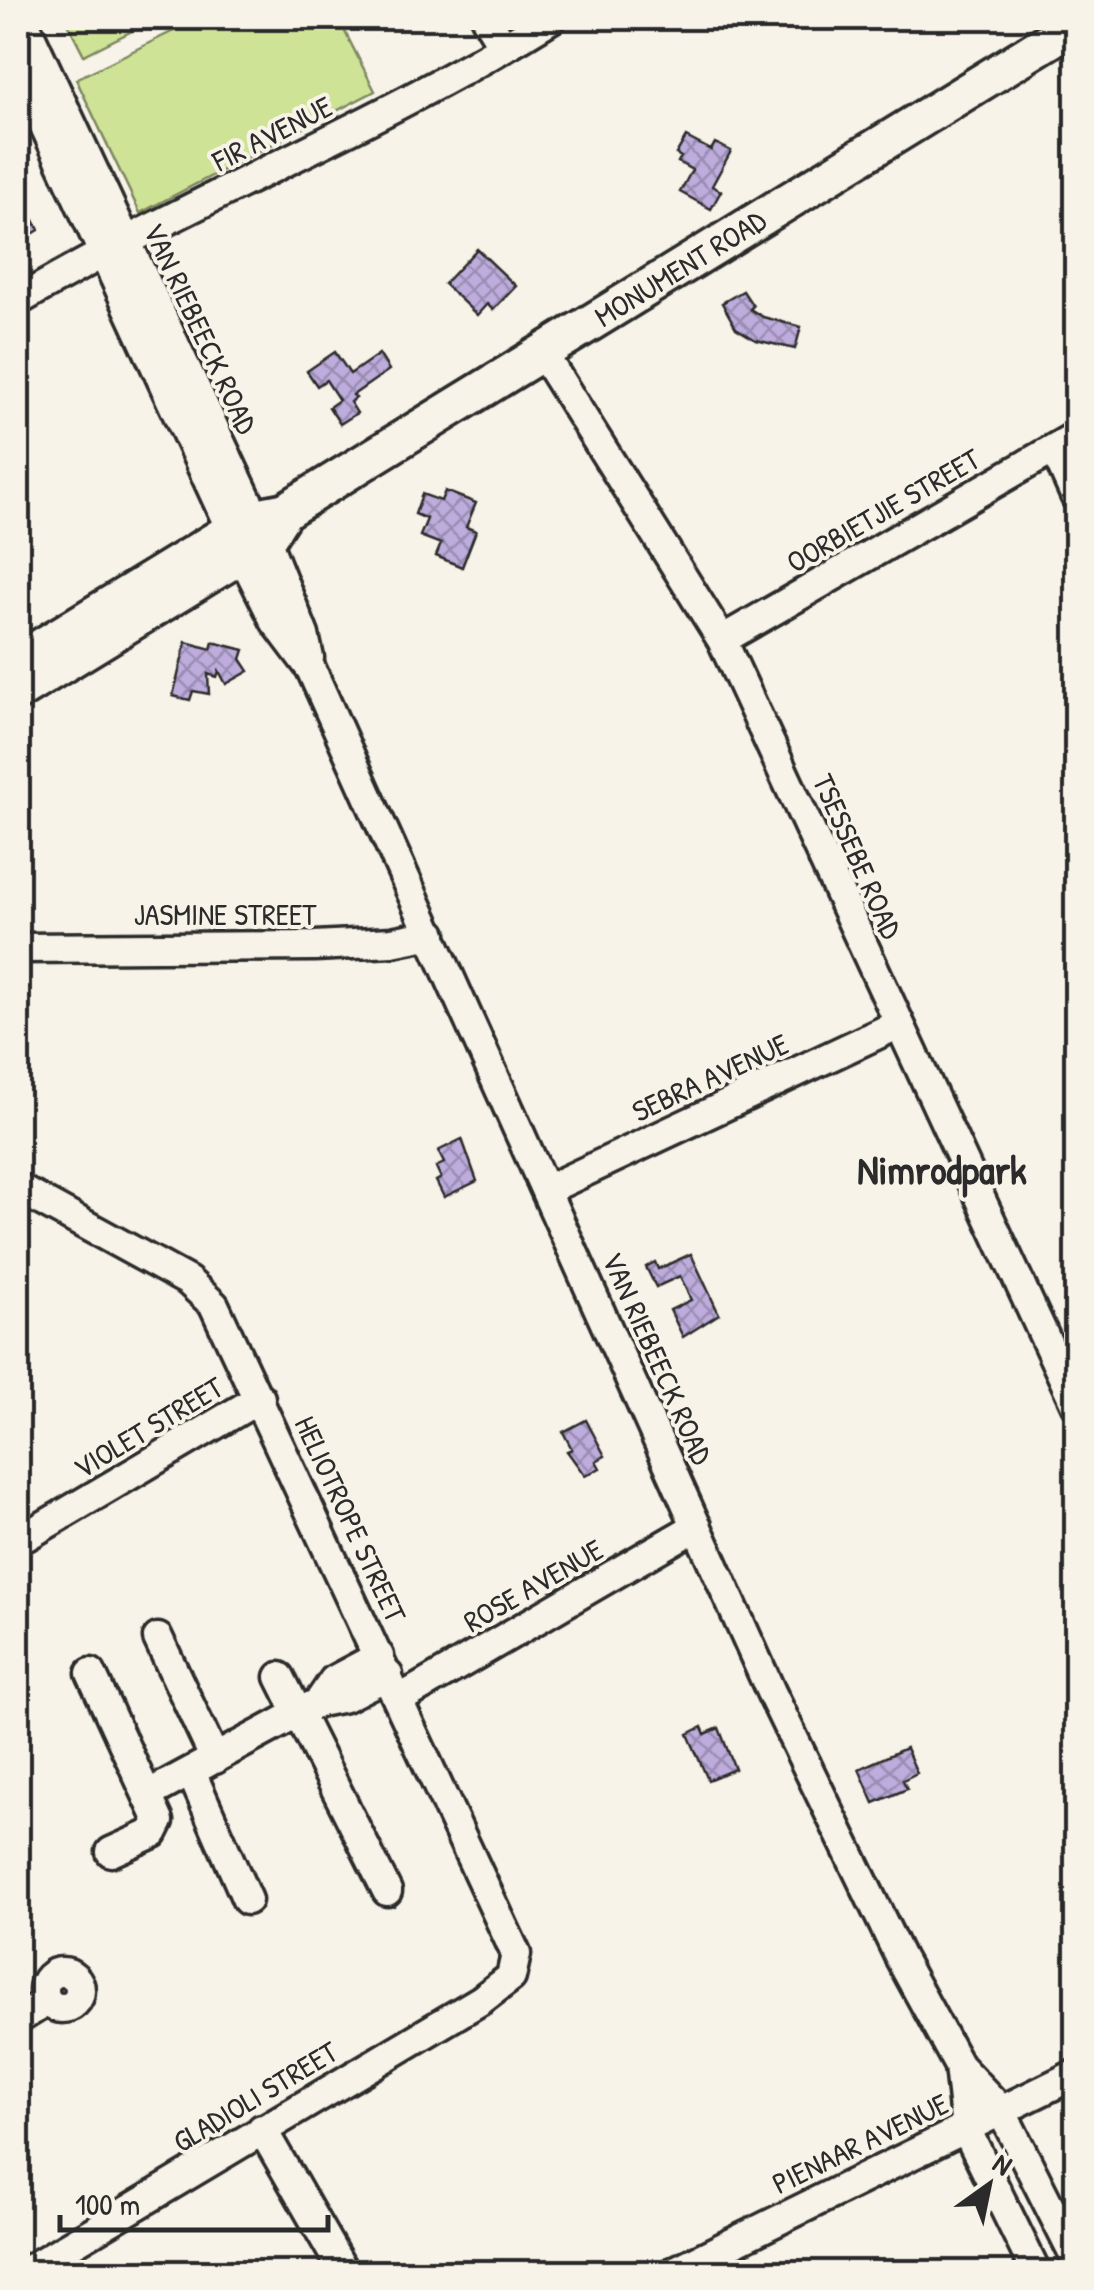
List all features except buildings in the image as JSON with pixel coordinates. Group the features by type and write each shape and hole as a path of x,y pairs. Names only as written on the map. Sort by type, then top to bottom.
{"main road":[{"name":"MONUMENT ROAD","path":"18,692 256,531 1076,24"},
{"name":"MONUMENT ROAD","path":"18,661 256,531"}],"street":[{"name":"VAN RIEBEECK ROAD","path":"22,18 113,246"},
{"path":"486,18 504,48"},
{"name":"FIR AVENUE","path":"18,301 113,246 319,148 552,18"},
{"name":"VAN RIEBEECK ROAD","path":"18,68 113,246 256,531 304,635 311,669 697,1526 900,1958 959,2066 1001,2110 1076,2259"},
{"name":"TSESSEBE ROAD","path":"543,354 722,640 1076,1405"},
{"path":"1066,443 1076,497"},
{"name":"OORBIETJIE STREET","path":"722,640 1066,443"},
{"name":"JASMINE STREET","path":"18,948 315,946 432,934"},
{"name":"SEBRA AVENUE","path":"548,1190 898,1024"},
{"name":"HELIOTROPE STREET","path":"18,1188 202,1292 220,1316 514,1945 514,1971"},
{"name":"VIOLET STREET","path":"18,1541 260,1398"},
{"name":"ROSE AVENUE","path":"150,1794 308,1708 389,1676 697,1526"},
{"path":"158,1638 247,1900"},
{"path":"91,1673 158,1813 157,1827 111,1852"},
{"path":"280,1677 308,1708 387,1891"},
{"name":"GLADIOLI STREET","path":"24,2272 481,2000 514,1971"},
{"path":"18,2019 47,2001"},
{"name":"VAN RIEBEECK ROAD","path":"959,2066 966,2129 1036,2272"},
{"name":"PIENAAR AVENUE","path":"673,2272 1076,2074"},
{"path":"262,2129 344,2272"}],"green space":[{"path":"65,18 158,18 84,55"},
{"path":"200,18 338,18 375,91 140,213 76,79"}],"district":[{"name":"Nimrodpark","path":"942,1169"}]}
